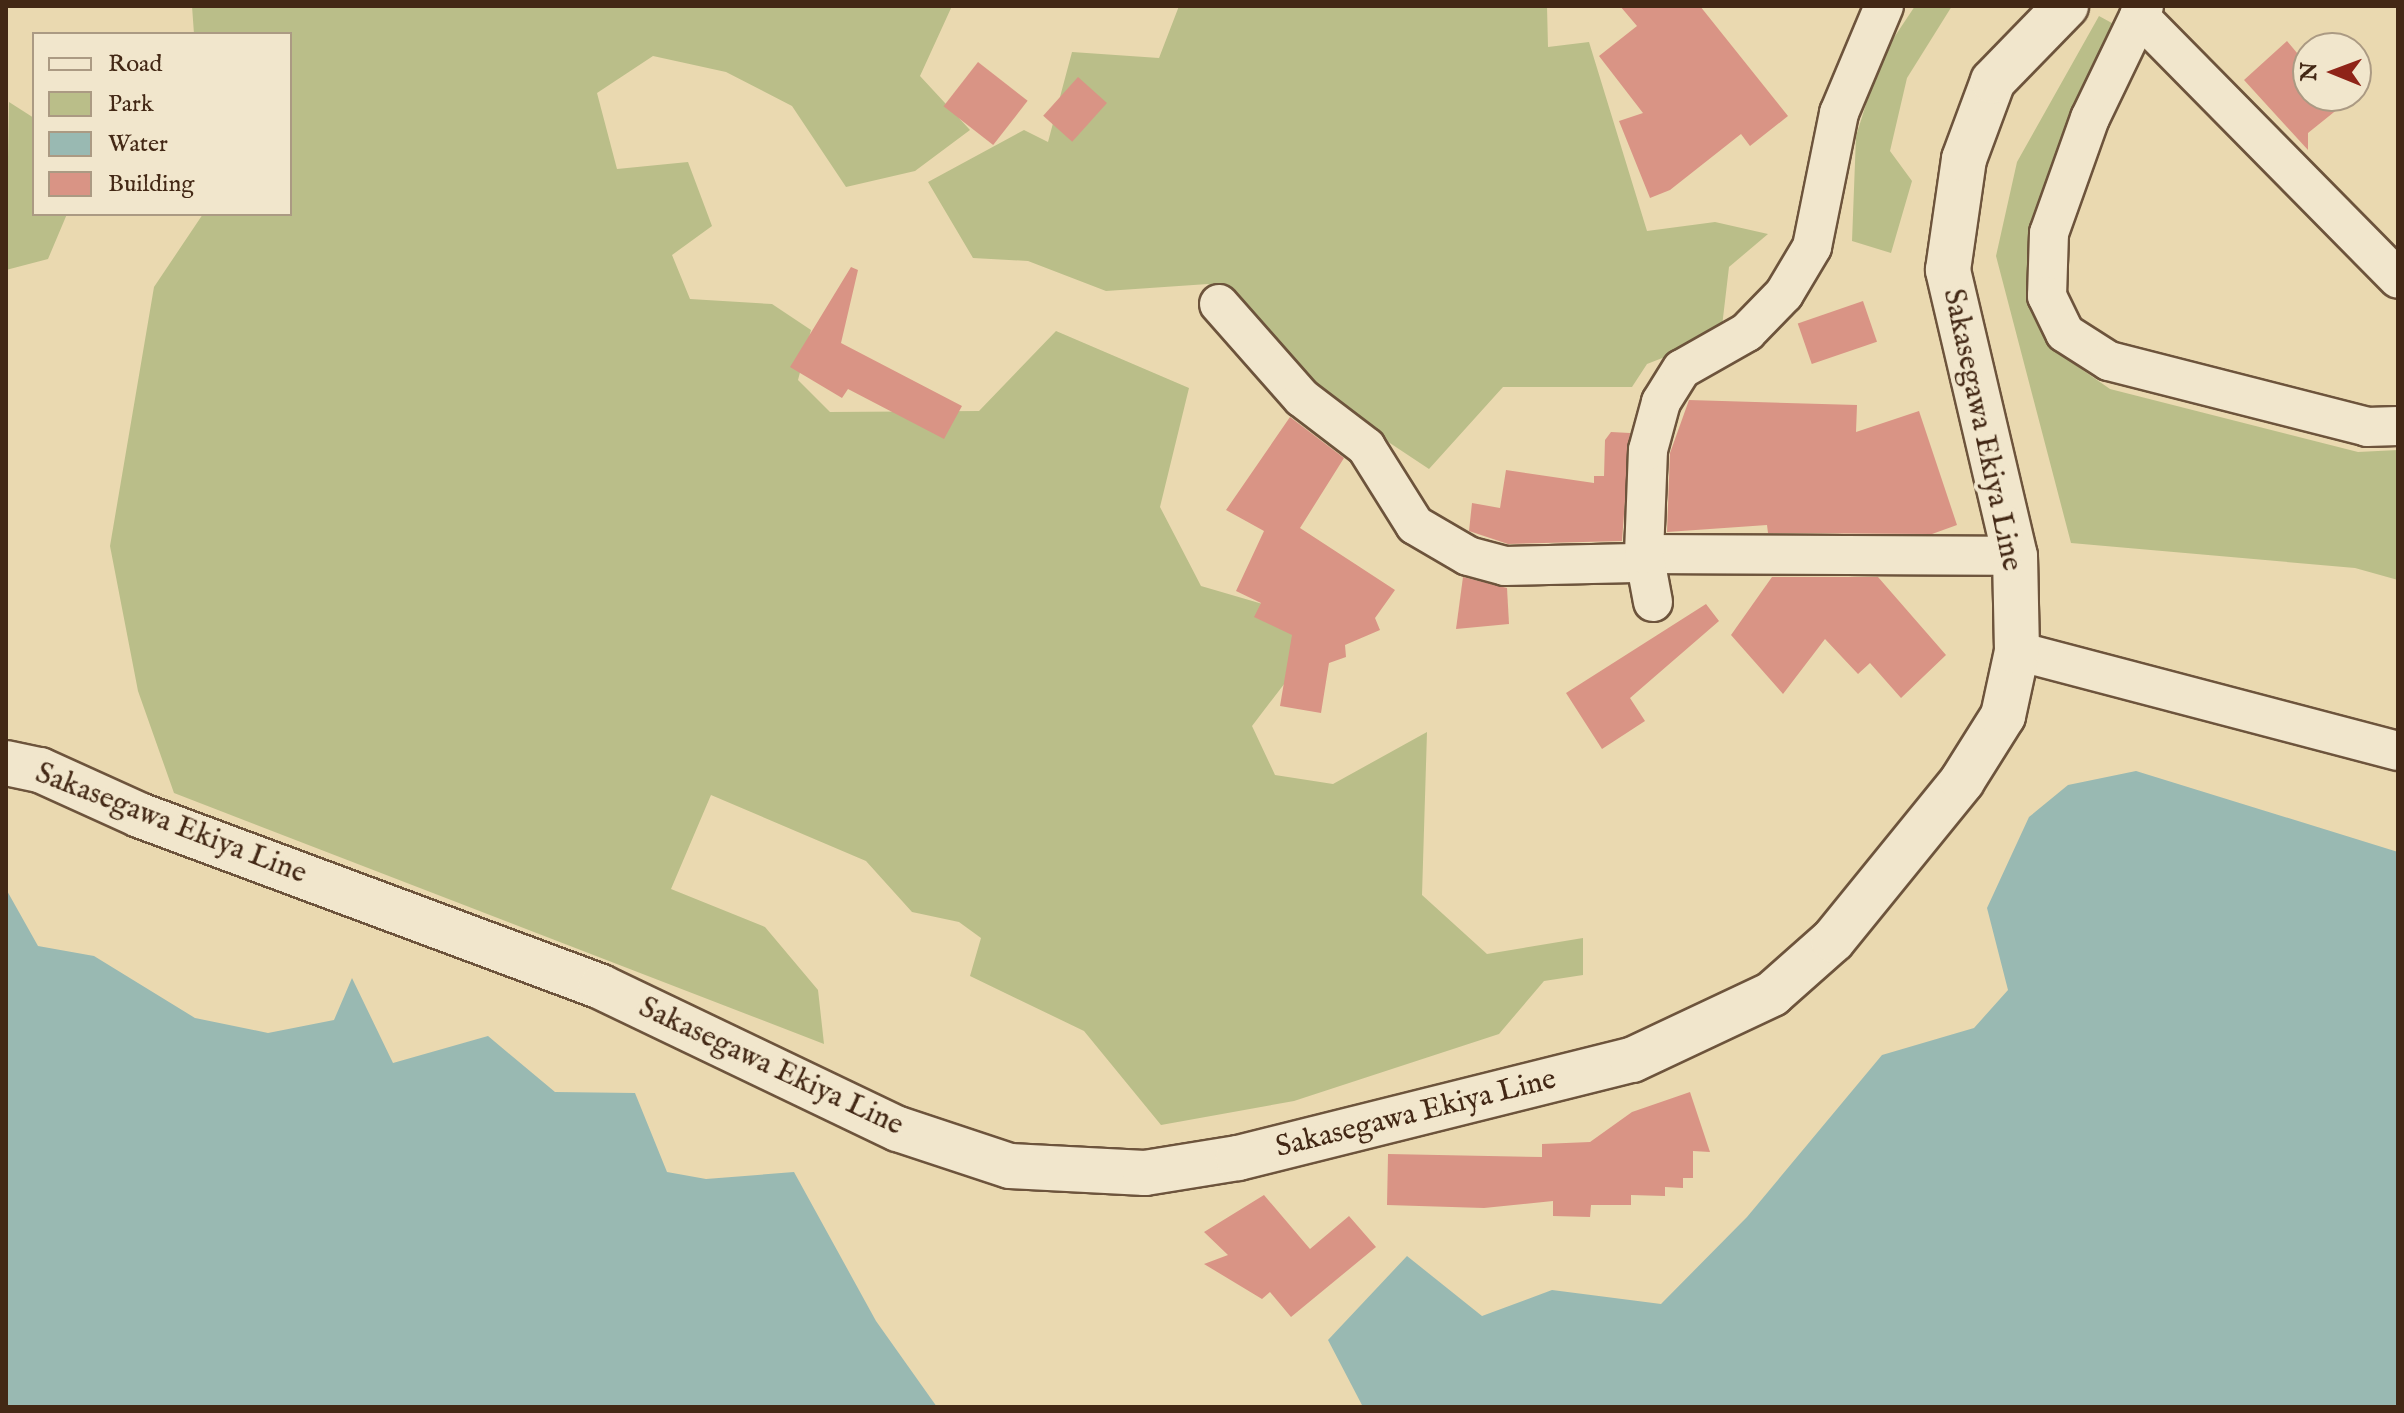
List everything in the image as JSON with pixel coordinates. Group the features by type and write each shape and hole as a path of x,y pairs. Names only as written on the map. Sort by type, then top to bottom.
{"main road":[{"name":"Sakasegawa Ekiya Line","path":"6,763 40,770 139,815 601,987 898,1129 1010,1166 1145,1173 1238,1158 1632,1060 1772,994 1833,940 1962,781 2003,716 2017,651 2015,556 1948,270 1964,159 1993,81 2066,6"}],"street":[{"path":"1653,602 1644,554 1648,450 1661,402 1682,369 1747,332 1784,294 1812,247 1839,113 1884,6"},
{"path":"2398,279 2141,11 2090,118 2049,233 2047,296 2065,333 2109,361 2367,427 2398,426"},
{"path":"1219,304 1302,398 1366,447 1415,525 1468,556 1505,566 1635,563 1644,554 2015,556"},
{"path":"2017,651 2398,751"}],"green space":[{"path":"192,6 952,6 920,76 970,130 915,171 846,187 792,106 726,72 653,56 597,93 617,169 688,162 712,226 672,255 690,299 772,304 811,330 798,380 830,412 979,411 1056,331 1189,388 1160,507 1201,586 1290,612 1314,645 1252,726 1275,775 1333,784 1427,732 1422,895 1487,954 1583,938 1583,975 1544,981 1499,1034 1294,1101 1161,1125 1084,1031 970,976 981,938 959,922 912,912 866,861 711,795 671,889 765,927 818,990 824,1044 174,793 138,691 110,546 154,287 202,216 292,216 292,32 194,32"},
{"path":"1179,6 1547,6 1548,47 1589,42 1647,231 1715,222 1768,234 1729,267 1721,335 1647,364 1632,387 1503,387 1429,469 1313,392 1208,284 1106,291 1028,261 973,258 928,182 1024,130 1048,142 1072,52 1159,58"},
{"path":"1915,6 1952,6 1907,78 1890,151 1912,181 1891,253 1852,241 1856,136 1881,57"},
{"path":"2099,16 2121,28 2036,289 2048,346 2110,389 2358,452 2398,450 2398,580 2355,568 2071,543 1996,256 2017,162"},
{"path":"9,102 32,117 32,216 66,216 48,259 6,270"}],"water":[{"path":"2136,771 2398,852 2398,1407 1363,1407 1328,1340 1407,1256 1482,1316 1552,1290 1661,1304 1747,1217 1882,1055 1974,1028 2008,990 1987,908 2029,817 2068,785"},
{"path":"6,889 38,946 94,956 195,1018 268,1033 334,1020 352,978 393,1063 488,1036 555,1092 635,1093 667,1172 706,1179 794,1172 876,1321 937,1407 6,1407"}],"building":[{"path":"1620,6 1700,6 1788,116 1750,146 1741,134 1670,190 1650,198 1619,121 1643,113 1599,56 1637,26"},
{"path":"2287,41 2292,47 2292,112 2334,112 2308,133 2308,150 2244,80"},
{"path":"978,62 1028,101 993,145 944,106"},
{"path":"1078,77 1107,103 1072,142 1043,116"},
{"path":"851,267 858,270 841,343 962,406 944,439 848,389 842,398 790,367"},
{"path":"1863,301 1877,342 1812,364 1798,323"},
{"path":"1689,400 1857,405 1856,432 1919,411 1957,525 1932,534 1768,533 1767,525 1667,532 1670,453"},
{"path":"1290,417 1344,458 1300,528 1395,590 1375,618 1380,630 1345,645 1346,657 1329,663 1321,713 1280,706 1292,635 1254,617 1261,603 1236,591 1264,531 1226,510"},
{"path":"1611,432 1630,433 1622,541 1508,544 1469,531 1472,503 1500,508 1506,470 1594,483 1594,476 1604,476 1605,440"},
{"path":"1463,577 1507,588 1509,624 1456,629"},
{"path":"1772,577 1878,577 1946,655 1901,698 1870,663 1858,674 1825,639 1783,694 1731,635"},
{"path":"1706,604 1719,621 1630,698 1645,721 1602,749 1566,693"},
{"path":"1690,1092 1710,1152 1693,1151 1693,1178 1683,1178 1683,1188 1665,1187 1665,1196 1631,1195 1631,1205 1591,1205 1590,1217 1553,1216 1553,1201 1484,1208 1387,1205 1388,1154 1542,1157 1542,1144 1590,1142 1632,1112"},
{"path":"1264,1195 1310,1249 1349,1216 1376,1247 1291,1317 1270,1292 1262,1299 1204,1264 1228,1255 1204,1232"}]}
